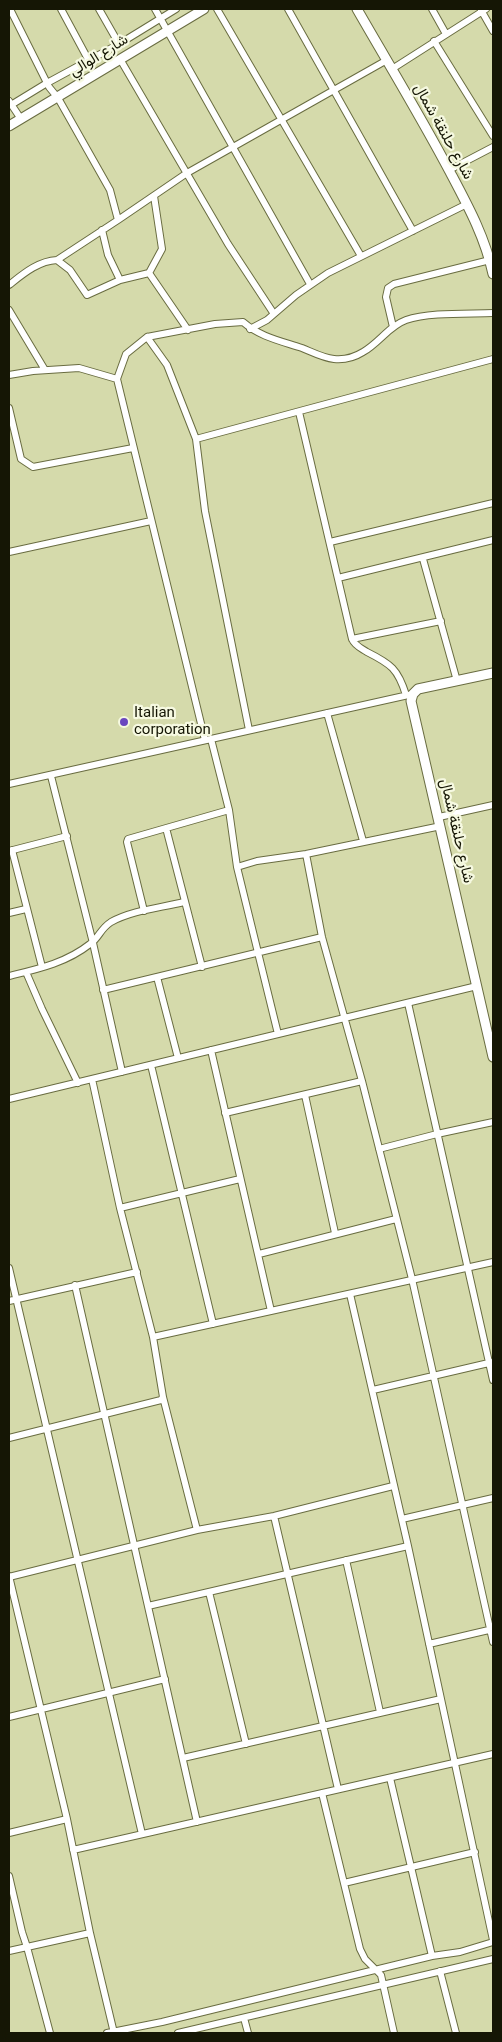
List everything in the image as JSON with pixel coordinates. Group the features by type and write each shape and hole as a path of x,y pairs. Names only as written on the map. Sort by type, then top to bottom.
{"street":[{"path":"10,9 48,85 110,190 118,220"},
{"path":"61,9 89,61"},
{"path":"100,9 119,44"},
{"path":"155,9 310,284"},
{"path":"21,119 10,103 48,85 176,9"},
{"name":"شارع الوالي","path":"9,126 56,96 204,9"},
{"path":"217,9 361,256"},
{"path":"288,9 413,231"},
{"name":"شارع حلنقة شمال","path":"357,9 467,204 491,257 493,274"},
{"path":"432,9 446,34"},
{"path":"392,69 483,10 493,31"},
{"path":"434,41 493,136"},
{"path":"120,59 228,244 274,314"},
{"path":"9,285 23,273 39,264 57,260 187,173 387,60"},
{"path":"449,170 493,147"},
{"path":"57,260 70,270 87,295 120,280 149,273 162,249 154,196"},
{"path":"250,329 267,320 310,284 361,256 467,204"},
{"path":"102,230 108,255 120,280"},
{"path":"393,328 386,297 388,288 394,284 491,257"},
{"path":"149,273 188,330"},
{"path":"9,310 45,370"},
{"path":"278,1034 237,866 228,810 151,521 117,378 126,354 147,337 215,324 243,322 250,329 273,339 335,359 350,358 364,351 393,328 404,321 416,317 493,312"},
{"path":"147,337 167,365 196,439 205,511 249,730"},
{"path":"196,439 493,360"},
{"path":"9,375 78,368 117,378"},
{"path":"9,408 21,459 33,467 133,448"},
{"path":"299,412 352,639 356,645 386,662 394,669 401,677 409,694"},
{"path":"330,542 493,503"},
{"path":"9,552 151,521"},
{"path":"338,578 423,559 493,540"},
{"path":"423,559 457,681"},
{"path":"352,639 441,621"},
{"path":"9,784 327,713 409,694 418,689 493,673"},
{"name":"شارع حلنقة شمال","path":"409,694 440,821 493,1057"},
{"path":"327,713 363,841"},
{"path":"51,776 67,836 122,1072"},
{"path":"237,866 306,854 363,841 493,805"},
{"path":"144,911 127,842 130,837 228,810"},
{"path":"166,828 202,967"},
{"path":"42,967 10,851 67,836"},
{"path":"306,854 322,937 362,1081 412,1279 492,1630 493,1642"},
{"path":"9,976 64,961 92,943 101,929 112,922 144,911 184,902"},
{"path":"9,913 26,909"},
{"path":"103,990 322,937"},
{"path":"26,972 78,1083"},
{"path":"158,977 178,1058"},
{"path":"9,1100 477,986"},
{"path":"408,1003 491,1362 493,1380"},
{"path":"212,1050 271,1311"},
{"path":"151,1065 213,1324"},
{"path":"92,1079 120,1208 153,1337 163,1397 197,1530"},
{"path":"225,1113 362,1081"},
{"path":"305,1095 335,1233"},
{"path":"379,1149 493,1122"},
{"path":"120,1208 240,1179"},
{"path":"259,1254 396,1218"},
{"path":"153,1337 493,1262"},
{"path":"9,1268 12,1300 46,1428 142,1834"},
{"path":"12,1300 137,1272"},
{"path":"75,1285 198,1822"},
{"path":"350,1294 408,1546 493,1941 460,1952 432,1956 112,2033 73,1850 12,1601 9,1576 197,1530 274,1516 393,1486"},
{"path":"373,1390 491,1362"},
{"path":"9,1438 104,1413 156,1402 163,1397"},
{"path":"402,1519 493,1498"},
{"path":"274,1516 289,1573 338,1790"},
{"path":"148,1606 408,1546"},
{"path":"346,1560 380,1712"},
{"path":"209,1592 246,1744"},
{"path":"429,1644 492,1630"},
{"path":"9,1717 165,1680"},
{"path":"183,1758 441,1699"},
{"path":"73,1850 493,1754"},
{"path":"390,1778 432,1956"},
{"path":"322,1793 360,1949 365,1959 377,1970 383,1985 394,2033"},
{"path":"9,1833 66,1820"},
{"path":"344,1883 474,1852"},
{"path":"9,1876 22,1932 50,2033"},
{"path":"9,1951 90,1933"},
{"path":"178,2033 493,1959"},
{"path":"440,1971 456,2033"},
{"path":"244,2018 248,2033"}],"place":[{"name":"Italian corporation","path":"124,722"}]}
